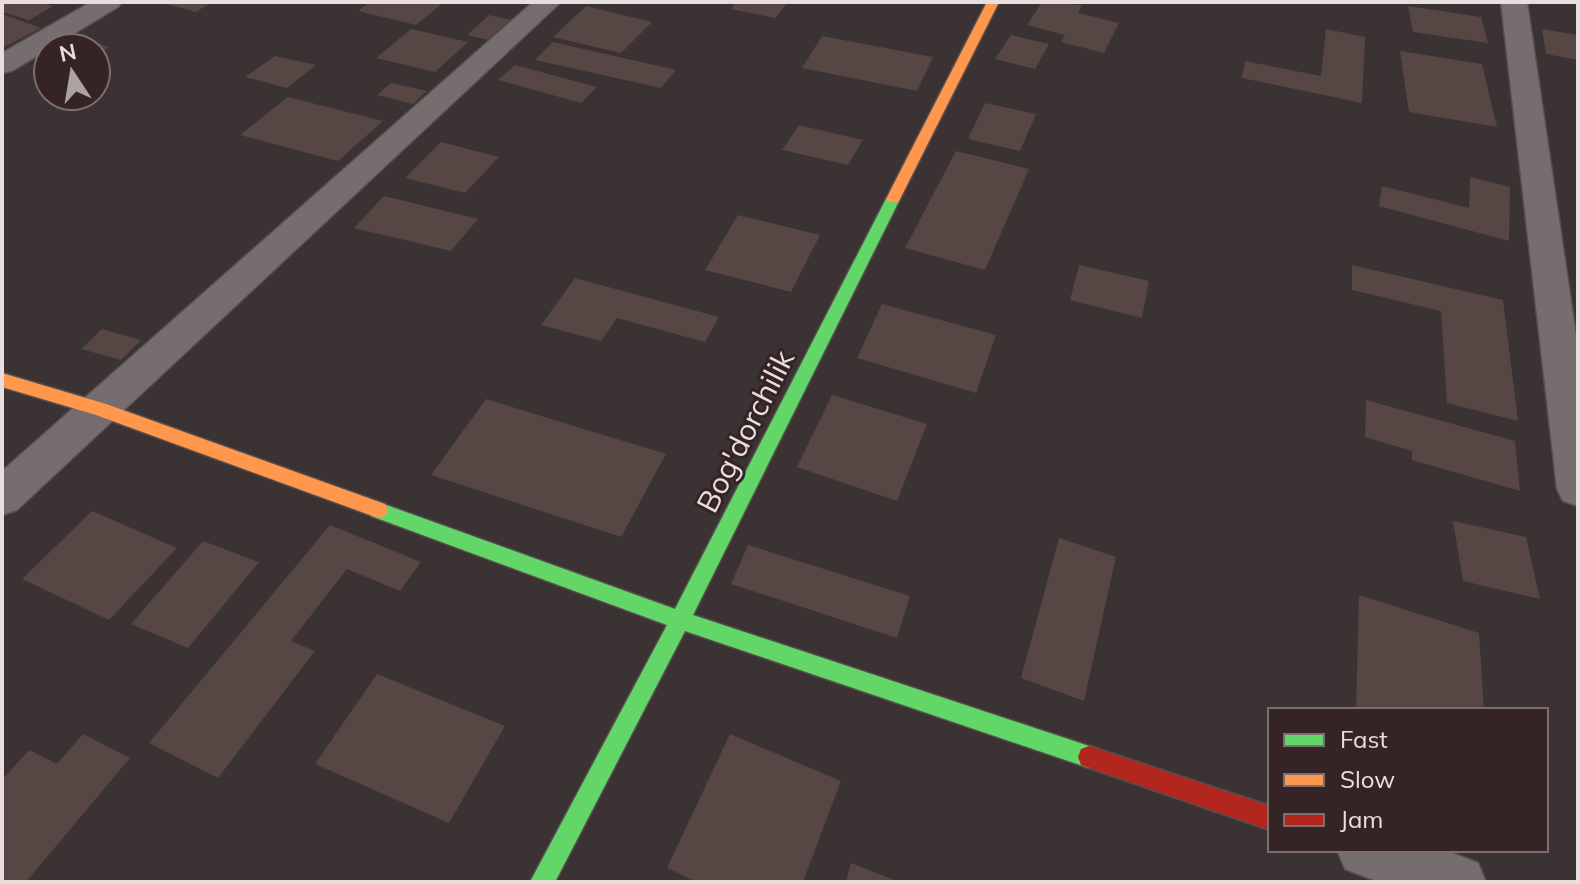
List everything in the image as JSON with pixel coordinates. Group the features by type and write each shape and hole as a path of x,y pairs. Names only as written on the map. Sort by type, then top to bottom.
{"street":[{"path":"2,65 109,2"},
{"path":"2,497 548,2"},
{"name":"Bog'dorchilik","path":"542,882 680,620 993,2"},
{"path":"1514,2 1578,489"},
{"path":"2,380 100,409 680,620 1268,817"},
{"path":"1370,852 1459,882"}],"building":[{"path":"2,2 38,2 53,6 29,20 2,12"},
{"path":"159,2 212,2 196,12"},
{"path":"370,2 444,2 416,25 358,11"},
{"path":"736,2 788,2 775,18 731,9"},
{"path":"1042,2 1082,5 1078,13 1119,23 1104,53 1061,42 1065,35 1027,25"},
{"path":"586,6 652,22 621,53 553,37"},
{"path":"1408,6 1481,17 1488,43 1413,32"},
{"path":"2,14 41,28 32,32 2,48"},
{"path":"489,15 510,20 488,40 467,35"},
{"path":"411,29 468,42 435,72 376,58"},
{"path":"1326,29 1365,37 1362,103 1242,78 1245,61 1321,76"},
{"path":"1542,29 1578,35 1578,60 1546,54"},
{"path":"1011,35 1049,44 1035,69 995,59"},
{"path":"822,36 933,57 917,91 802,68"},
{"path":"553,42 676,70 661,88 535,60"},
{"path":"1400,51 1482,64 1497,127 1409,112"},
{"path":"275,56 316,65 287,88 245,77"},
{"path":"515,65 597,87 581,103 498,80"},
{"path":"391,83 427,91 413,104 377,95"},
{"path":"288,97 383,121 338,161 240,135"},
{"path":"985,103 1036,114 1020,151 968,139"},
{"path":"799,125 863,140 848,165 782,150"},
{"path":"441,142 499,157 465,193 405,178"},
{"path":"956,151 1029,169 985,270 905,248"},
{"path":"1470,177 1510,187 1509,241 1379,206 1382,186 1469,208"},
{"path":"384,196 478,219 451,251 354,228"},
{"path":"738,215 820,235 791,292 705,270"},
{"path":"1079,265 1149,281 1142,318 1070,300"},
{"path":"1352,265 1503,300 1518,421 1447,403 1441,311 1352,290"},
{"path":"575,278 719,317 705,342 617,318 601,341 541,325"},
{"path":"882,304 996,335 976,393 857,358"},
{"path":"102,329 141,340 121,360 81,349"},
{"path":"832,395 927,424 897,501 797,467"},
{"path":"486,399 666,454 621,537 431,475"},
{"path":"1366,400 1515,441 1520,491 1412,460 1412,451 1365,437"},
{"path":"92,511 177,548 109,620 22,579"},
{"path":"1453,521 1526,537 1540,599 1463,581"},
{"path":"330,525 421,562 400,591 347,569 291,641 315,651 218,778 149,743"},
{"path":"1059,538 1116,557 1084,701 1021,678"},
{"path":"203,541 259,562 188,648 131,624"},
{"path":"748,545 910,596 897,638 731,584"},
{"path":"1359,595 1479,633 1484,708 1356,708"},
{"path":"377,674 505,726 449,823 315,764"},
{"path":"83,734 130,758 26,882 2,882 2,780 29,750 57,764"},
{"path":"730,734 841,781 803,882 697,882 667,868"},
{"path":"851,863 899,882 846,882"}],"traffic: fast":[{"path":"542,882 680,620 893,199"},
{"path":"378,510 680,620 1089,757"}],"traffic: slow":[{"path":"893,199 993,2"},
{"path":"2,380 100,409 378,510"}],"traffic: jam":[{"path":"1089,757 1268,817"}]}
